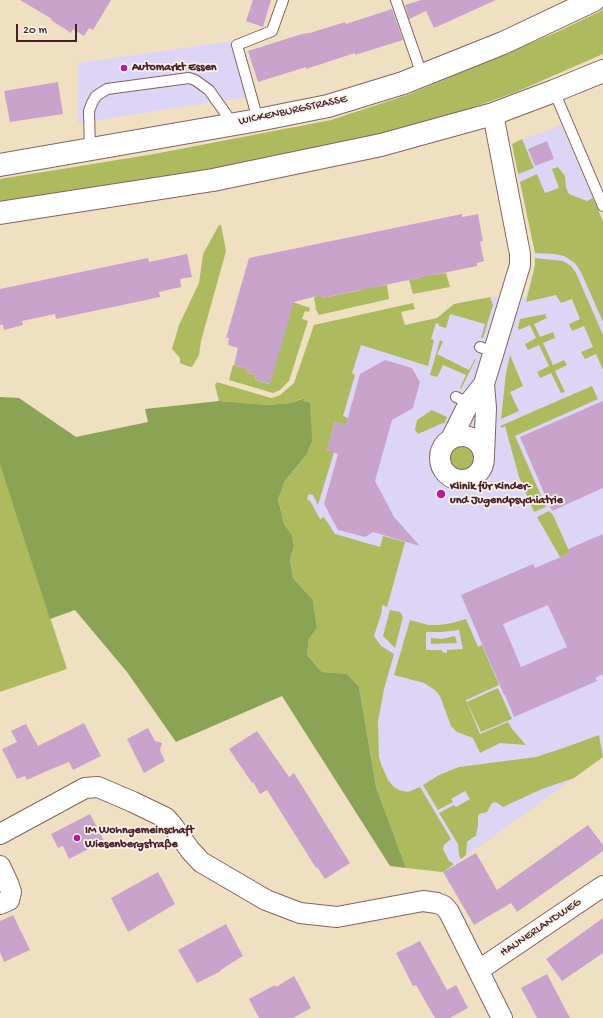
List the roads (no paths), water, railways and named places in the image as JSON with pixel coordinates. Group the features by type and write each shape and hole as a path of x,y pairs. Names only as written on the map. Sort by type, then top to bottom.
{"main road":[{"name":"WICKENBURGSTRASSE","path":"0,165 258,120 328,106 403,83 503,44 594,0"},
{"path":"0,213 213,180 381,145 493,114 603,71"}],"street":[{"path":"484,455 480,446 474,440 468,437 460,436 451,439 442,447 440,460 444,472 454,479 466,480 476,475 483,465 484,455 486,408 484,384 487,349 520,265 493,114"},
{"path":"451,439 463,400 484,384"},
{"path":"0,834 85,788 98,787 166,818 201,862 266,900 300,913 337,917 423,901 437,903 444,906 449,912 502,1018"},
{"path":"0,866 8,883 10,892 8,900 0,904"},
{"name":"HAUNERLANDWEG","path":"479,970 603,886"}],"lane":[{"path":"258,120 237,45 272,31 283,0"},
{"path":"396,0 422,75"},
{"path":"90,150 89,111 96,96 107,89 189,78 196,80 209,90 233,124"},
{"path":"554,91 603,206"}],"place":[{"name":"Automarkt Essen","path":"124,68"},
{"name":"Klinik für Kinder- und Jugendpsychiatrie","path":"441,494"},
{"name":"IM Wohngemeinschaft Wiesenbergstraße","path":"77,838"}]}
